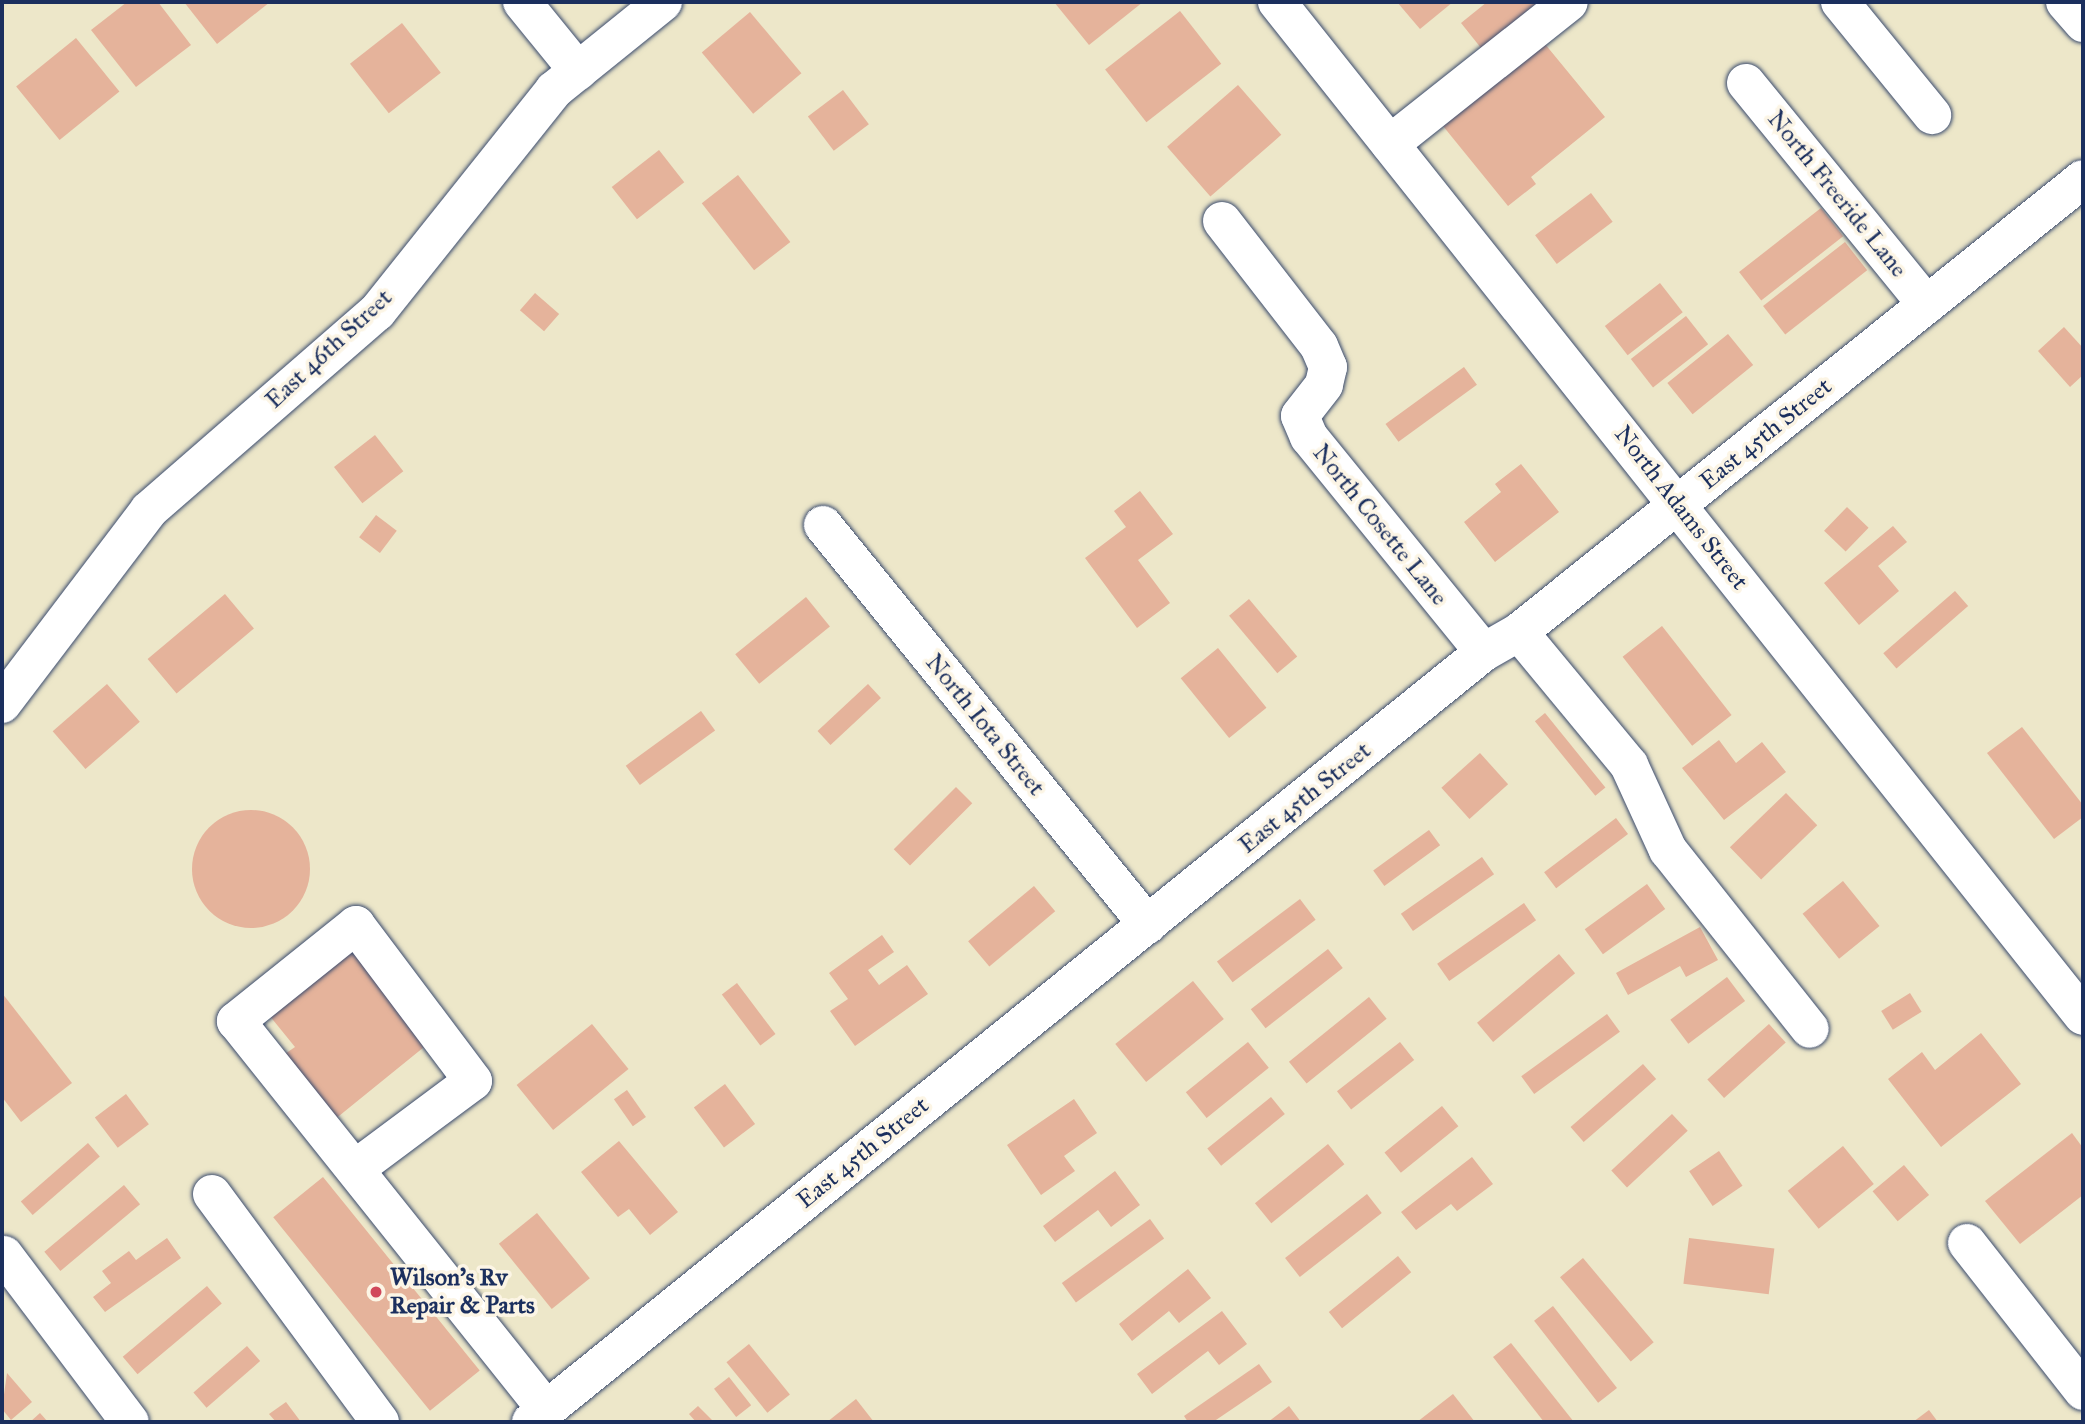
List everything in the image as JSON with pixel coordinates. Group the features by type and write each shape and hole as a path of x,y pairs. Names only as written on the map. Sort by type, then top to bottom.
{"street":[{"path":"522,2 578,71"},
{"name":"East 46th Street","path":"2,704 149,510 377,312 554,90 663,2"},
{"name":"North Adams Street","path":"1277,2 1679,504 2083,1016"},
{"path":"1390,144 1569,2"},
{"path":"1840,2 1932,114"},
{"path":"2065,2 2083,23"},
{"name":"North Freeride Lane","path":"1746,83 1927,304"},
{"name":"East 45th Street","path":"538,1416 1484,652 1519,632 2083,179"},
{"name":"North Cosette Lane","path":"1222,221 1319,346 1328,367 1324,386 1300,416 1309,437 1484,652"},
{"name":"North Iota Street","path":"823,525 1148,925"},
{"path":"1519,632 1629,765 1668,850 1810,1029"},
{"path":"355,1169 473,1081 356,925 236,1021 355,1169 538,1416"},
{"path":"212,1194 380,1422"},
{"path":"1967,1243 2083,1391"},
{"path":"5,1255 130,1422"}],"building":[{"path":"127,2 158,2 191,45 136,87 91,30"},
{"path":"184,2 270,2 217,44"},
{"path":"1054,2 1143,2 1089,45"},
{"path":"1397,2 1453,2 1420,29"},
{"path":"1487,2 1538,2 1481,48 1461,23"},
{"path":"1180,11 1221,64 1146,122 1105,69"},
{"path":"750,12 801,73 753,114 702,52"},
{"path":"402,23 441,73 389,113 350,64"},
{"path":"76,38 119,92 60,140 16,86"},
{"path":"1545,44 1605,117 1531,177 1536,184 1508,206 1443,126"},
{"path":"1238,85 1281,135 1210,196 1167,147"},
{"path":"843,90 869,124 834,151 808,116"},
{"path":"659,150 684,182 637,219 612,187"},
{"path":"738,175 790,242 754,270 702,203"},
{"path":"1591,193 1613,222 1557,264 1535,235"},
{"path":"1821,208 1843,236 1761,300 1739,272"},
{"path":"1845,242 1867,270 1785,334 1763,306"},
{"path":"1660,283 1683,312 1628,355 1605,326"},
{"path":"535,293 559,314 544,331 520,310"},
{"path":"1686,316 1708,344 1653,387 1631,359"},
{"path":"2064,327 2083,348 2083,375 2070,387 2038,351"},
{"path":"1728,334 1753,365 1693,414 1667,383"},
{"path":"1464,367 1477,385 1398,442 1386,424"},
{"path":"375,435 403,471 362,503 334,467"},
{"path":"1521,464 1559,512 1495,562 1464,522 1501,492 1495,484"},
{"path":"1140,491 1173,534 1138,560 1170,603 1137,628 1085,558 1126,527 1114,511"},
{"path":"1847,507 1869,528 1846,552 1824,531"},
{"path":"376,515 397,531 380,553 359,537"},
{"path":"1893,526 1907,542 1878,566 1899,591 1859,625 1824,583"},
{"path":"1955,591 1968,606 1896,668 1883,653"},
{"path":"225,594 254,628 177,693 148,659"},
{"path":"806,597 830,627 759,684 735,654"},
{"path":"1249,599 1297,656 1277,673 1229,616"},
{"path":"1662,626 1732,715 1692,746 1623,657"},
{"path":"1218,648 1266,708 1229,738 1181,678"},
{"path":"107,684 140,722 85,769 53,731"},
{"path":"868,684 881,698 830,745 818,731"},
{"path":"701,711 715,730 640,785 626,766"},
{"path":"1545,713 1605,788 1595,796 1535,721"},
{"path":"2022,727 2083,805 2083,817 2054,839 1987,753"},
{"path":"1719,740 1736,763 1762,742 1786,772 1724,820 1682,768"},
{"path":"1480,753 1508,784 1469,819 1441,788"},
{"path":"956,787 972,803 910,865 894,849"},
{"path":"1786,793 1817,825 1761,880 1730,847"},
{"path":"251,810 274,814 293,827 306,846 310,869 306,892 293,911 274,924 251,928 228,924 209,911 196,892 192,869 196,846 209,827 228,814"},
{"path":"1616,818 1628,834 1556,888 1544,872"},
{"path":"1429,830 1440,845 1384,886 1373,871"},
{"path":"1482,857 1494,874 1413,931 1401,914"},
{"path":"1843,881 1880,926 1839,959 1803,914"},
{"path":"1647,884 1665,909 1603,954 1585,929"},
{"path":"1034,886 1055,911 989,967 968,941"},
{"path":"1300,899 1316,920 1233,982 1217,962"},
{"path":"1524,903 1536,920 1449,981 1437,964"},
{"path":"1700,927 1718,960 1686,977 1680,966 1628,995 1616,973"},
{"path":"882,935 894,952 868,970 879,985 907,965 928,994 855,1046 830,1011 848,999 829,973"},
{"path":"352,948 429,1043 334,1120 282,1056 295,1047 269,1015"},
{"path":"1328,949 1343,968 1266,1028 1251,1009"},
{"path":"1559,954 1575,973 1493,1042 1477,1023"},
{"path":"1727,977 1745,1001 1688,1044 1670,1020"},
{"path":"1193,981 1224,1019 1146,1082 1115,1044"},
{"path":"737,983 776,1034 760,1046 722,994"},
{"path":"2,993 72,1083 21,1122 2,1097"},
{"path":"1910,993 1922,1012 1893,1030 1881,1011"},
{"path":"1369,997 1387,1019 1307,1084 1289,1062"},
{"path":"1607,1014 1620,1032 1534,1094 1521,1076"},
{"path":"592,1024 629,1069 553,1130 517,1085"},
{"path":"1769,1024 1786,1043 1724,1098 1707,1080"},
{"path":"1981,1033 2021,1084 1941,1147 1888,1079 1922,1052 1935,1070"},
{"path":"1248,1042 1269,1068 1207,1118 1186,1092"},
{"path":"1400,1042 1414,1060 1351,1109 1337,1091"},
{"path":"1643,1064 1656,1079 1584,1142 1571,1127"},
{"path":"725,1084 755,1124 724,1147 694,1107"},
{"path":"627,1090 646,1117 633,1126 614,1099"},
{"path":"126,1094 149,1124 118,1148 95,1117"},
{"path":"1271,1097 1285,1114 1221,1166 1207,1149"},
{"path":"1074,1099 1097,1133 1064,1156 1075,1171 1041,1195 1007,1145"},
{"path":"1442,1106 1458,1126 1401,1173 1384,1153"},
{"path":"1672,1114 1688,1131 1627,1187 1611,1171"},
{"path":"2072,1133 2083,1148 2083,1195 2020,1244 1985,1201"},
{"path":"619,1141 678,1212 650,1235 629,1209 618,1217 581,1172"},
{"path":"88,1143 100,1157 33,1215 21,1201"},
{"path":"1328,1144 1344,1164 1271,1223 1255,1203"},
{"path":"1843,1146 1874,1184 1819,1229 1788,1191"},
{"path":"1719,1151 1742,1186 1713,1206 1689,1171"},
{"path":"1472,1157 1493,1184 1457,1211 1451,1204 1416,1230 1401,1212"},
{"path":"1904,1165 1929,1195 1898,1221 1873,1191"},
{"path":"1115,1171 1140,1205 1111,1227 1098,1210 1055,1242 1043,1226"},
{"path":"323,1177 480,1371 430,1411 273,1217"},
{"path":"124,1185 140,1204 60,1271 44,1252"},
{"path":"1367,1194 1382,1213 1300,1277 1285,1258"},
{"path":"537,1213 590,1278 552,1309 499,1244"},
{"path":"1150,1219 1164,1238 1076,1302 1062,1283"},
{"path":"167,1238 181,1258 105,1312 93,1297 111,1283 102,1271 129,1251 136,1260"},
{"path":"1689,1238 1774,1248 1769,1294 1683,1284"},
{"path":"1398,1256 1411,1272 1342,1328 1329,1312"},
{"path":"1583,1258 1654,1342 1631,1362 1560,1277"},
{"path":"1188,1269 1211,1298 1179,1323 1169,1311 1132,1341 1119,1324"},
{"path":"207,1286 222,1304 138,1374 123,1357"},
{"path":"1553,1306 1617,1388 1598,1403 1534,1321"},
{"path":"1222,1311 1247,1344 1219,1365 1208,1351 1152,1394 1137,1374"},
{"path":"1511,1343 1574,1422 1544,1422 1493,1357"},
{"path":"749,1344 790,1395 767,1413 726,1362"},
{"path":"247,1346 260,1361 207,1408 193,1393"},
{"path":"1259,1364 1272,1382 1213,1422 1188,1422 1184,1416"},
{"path":"7,1373 32,1402 11,1420 2,1409"},
{"path":"729,1377 751,1405 736,1417 714,1389"},
{"path":"1453,1394 1475,1422 1417,1422"},
{"path":"856,1399 874,1422 827,1422"},
{"path":"286,1402 301,1422 276,1422 269,1414"},
{"path":"698,1406 714,1422 696,1422 689,1414"},
{"path":"1289,1406 1301,1422 1268,1422"},
{"path":"1929,1410 1938,1422 1913,1422"},
{"path":"40,1413 48,1422 30,1422"}],"place":[{"name":"Wilson’s Rv Repair & Parts","path":"376,1292"}]}
